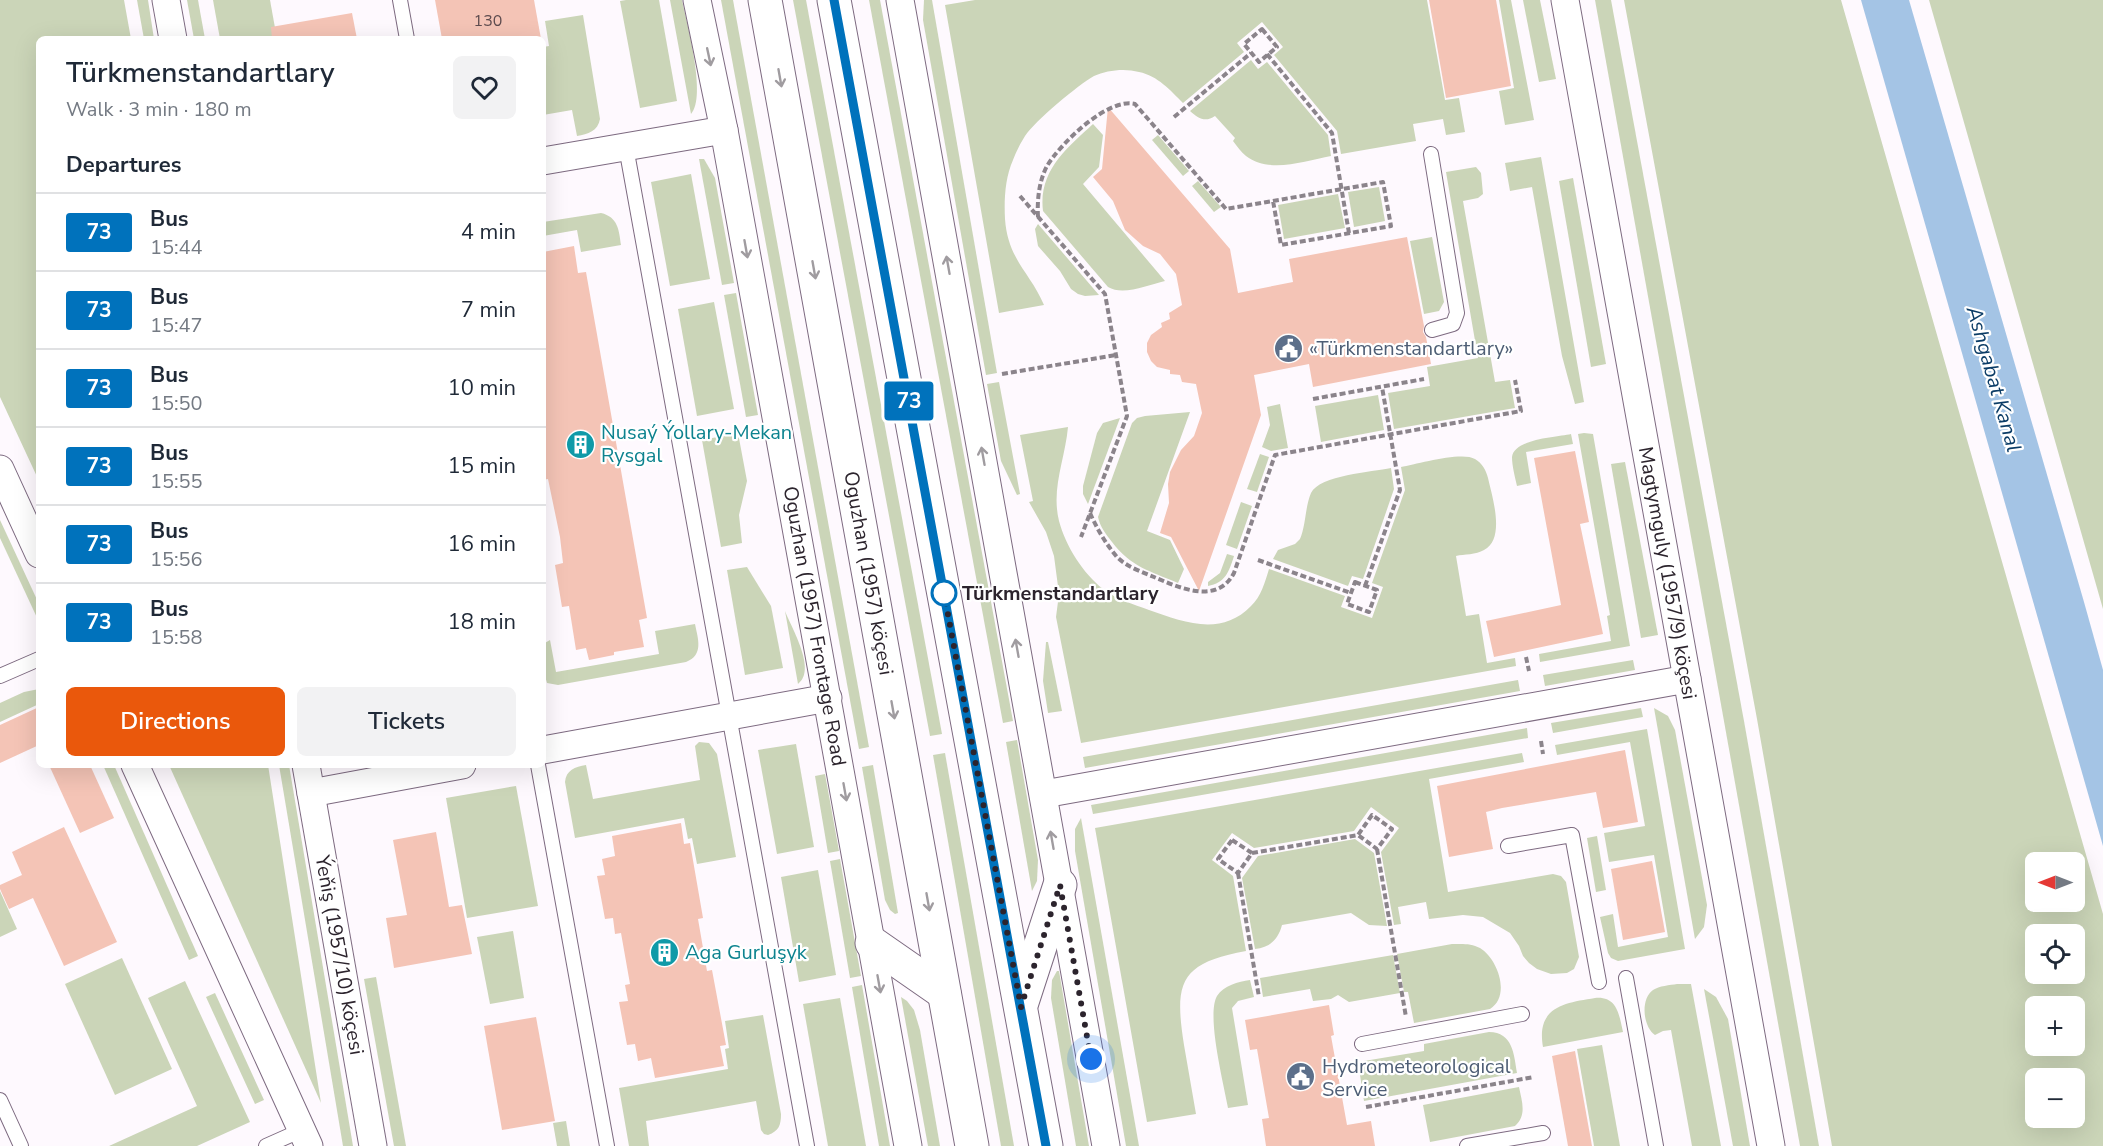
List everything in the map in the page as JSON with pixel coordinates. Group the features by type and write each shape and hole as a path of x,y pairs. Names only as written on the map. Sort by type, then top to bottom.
{"main road":[{"name":"Oguzhan (1957) köçesi","path":"765,0 972,1146"},
{"path":"834,0 1046,1146"},
{"path":"1021,1007 1060,885"},
{"path":"872,943 944,993"}],"street":[{"path":"166,0 172,36"},
{"name":"Oguzhan (1957) Frontage Road","path":"697,0 724,130 908,1146"},
{"path":"900,0 1106,1146"},
{"name":"Magtymguly (1957/9) köçesi","path":"1565,0 1771,1146"},
{"path":"546,160 724,130"},
{"path":"0,470 36,548"},
{"path":"1044,794 1687,679"},
{"path":"546,749 828,698"},
{"path":"136,768 305,1138"},
{"name":"Ýeňiş (1957/10) köçesi","path":"307,768 374,1146"},
{"path":"311,793 446,768"}],"lane":[{"path":"400,0 406,36"},
{"path":"626,147 807,1146"},
{"path":"1431,154 1457,313 1453,324 1432,330"},
{"path":"0,676 36,660"},
{"path":"539,768 607,1146"},
{"path":"1508,846 1572,834 1599,982"},
{"path":"1626,978 1656,1146"},
{"path":"1362,1044 1522,1014"},
{"path":"0,1100 21,1146"},
{"path":"1467,1146 1543,1132"},
{"path":"266,1146 305,1138"}],"path":[{"path":"1262,29 1277,47 1267,54 1259,62 1244,44 1262,29"},
{"path":"1174,117 1251,53"},
{"path":"1267,54 1332,133 1349,233"},
{"path":"1038,217 1039,190 1046,168 1055,154 1101,112 1124,102 1135,104 1226,209 1383,182 1391,226 1281,245 1273,201"},
{"path":"1020,196 1105,294 1127,416 1081,537"},
{"path":"1002,374 1116,355"},
{"path":"1313,399 1424,379"},
{"path":"1090,513 1113,551 1133,569 1178,587 1202,592 1212,591 1229,582 1234,573 1275,455 1521,411 1515,380"},
{"path":"1365,586 1400,490 1382,387"},
{"path":"1258,560 1351,593"},
{"path":"1355,582 1377,590 1369,612 1347,604 1351,593 1355,582"},
{"path":"1526,657 1528,671"},
{"path":"1541,741 1544,754"},
{"path":"1238,873 1252,854 1358,834 1372,815 1392,829 1377,849"},
{"path":"1358,834 1377,849 1410,1035"},
{"path":"1252,854 1232,840 1218,859 1238,873 1259,997"},
{"path":"1366,1107 1533,1077"}],"green space":[{"path":"0,0 124,0 130,36 36,36 36,475 0,397"},
{"path":"137,0 148,0 154,36 143,36"},
{"path":"187,0 198,0 204,36 193,36"},
{"path":"213,0 270,0 276,36 219,36"},
{"path":"659,0 677,101 640,108 620,1"},
{"path":"670,0 682,0 691,42 697,92 691,114"},
{"path":"721,0 733,0 869,747 859,749"},
{"path":"793,0 806,0 942,734 930,736"},
{"path":"869,0 880,0 1013,721 1003,723"},
{"path":"924,0 932,0 997,373 986,375 923,20"},
{"path":"975,0 1427,0 1445,100 1459,98 1465,132 1446,135 1443,119 1413,124 1416,141 1341,154 1337,131 1274,55 1283,47 1262,22 1237,43 1244,52 1183,103 1163,84 1146,74 1122,70 1099,74 1078,87 1038,122 1025,136 1014,157 1006,189 1007,233 1015,256 1044,305 999,313 945,5"},
{"path":"1499,0 1511,0 1534,120 1505,125 1499,91 1514,88"},
{"path":"1523,0 1540,0 1556,79 1539,82"},
{"path":"1595,0 1611,0 1744,721 1819,1146 1800,1146"},
{"path":"1624,0 1841,0 2103,914 2103,1146 1832,1146 1757,719"},
{"path":"1929,0 2103,0 2103,609"},
{"path":"583,15 600,119 592,131 585,134 577,136 572,110 546,114 546,46 549,46 545,21"},
{"path":"1251,60 1258,69 1267,62 1328,135 1331,156 1287,165 1255,161 1241,151 1233,141 1235,138 1215,116 1202,119 1190,111"},
{"path":"1093,124 1103,135 1099,167 1083,184 1165,281 1128,290 1108,287 1043,211 1045,184 1050,172 1064,152"},
{"path":"1158,135 1189,171 1183,176 1152,140"},
{"path":"1541,157 1584,402 1575,404 1562,356 1532,187 1510,191 1505,163"},
{"path":"699,159 704,159 715,178 734,283 722,285"},
{"path":"1476,167 1481,173 1483,194 1478,198 1463,201 1495,382 1510,380 1515,408 1394,429 1388,393 1430,386 1427,367 1478,358 1446,172"},
{"path":"691,174 710,279 670,286 651,182"},
{"path":"1573,178 1606,364 1591,367 1559,181"},
{"path":"1198,181 1221,207 1214,212 1192,186"},
{"path":"1379,187 1385,221 1354,227 1348,192"},
{"path":"1338,194 1345,228 1284,239 1278,205"},
{"path":"601,213 614,221 621,245 581,252 577,230 546,235 546,222"},
{"path":"1038,224 1099,295 1085,296 1071,289 1060,271 1038,246 1035,229"},
{"path":"1432,237 1444,302 1439,311 1424,314 1410,241"},
{"path":"736,293 758,415 746,417 724,295"},
{"path":"714,302 734,409 697,416 678,309"},
{"path":"999,382 1020,494 1017,495 1001,461 987,384"},
{"path":"1378,395 1384,430 1321,442 1315,406"},
{"path":"1280,404 1288,448 1271,451 1262,447 1270,425 1267,407"},
{"path":"1190,412 1147,531 1170,540 1184,569 1178,583 1126,557 1105,533 1098,517 1132,423 1137,418 1145,416"},
{"path":"1120,418 1088,504 1083,494 1083,486 1097,433 1103,423"},
{"path":"1068,427 1058,485 1057,509 1062,531 1076,559 1096,583 1114,596 1175,619 1202,624 1215,624 1239,616 1257,598 1269,569 1345,596 1341,607 1372,618 1383,587 1372,583 1405,490 1401,467 1450,457 1475,459 1482,465 1487,475 1496,527 1491,544 1484,550 1474,554 1456,556 1466,616 1479,614 1487,663 1515,658 1516,666 1081,743 1056,617 1059,594 1054,556 1046,532 1029,502 1033,501 1020,435"},
{"path":"738,433 747,481 739,515 742,543 721,547 702,440"},
{"path":"1571,434 1573,444 1526,452 1531,483 1517,486 1512,457 1520,446"},
{"path":"1578,434 1593,434 1630,646 1540,662 1539,654 1611,641 1607,616 1610,615"},
{"path":"1260,454 1269,457 1257,492 1247,489"},
{"path":"1625,462 1658,635 1641,638 1611,464"},
{"path":"1391,468 1394,489 1363,579 1352,576 1348,586 1273,559 1278,550 1295,544 1300,539 1309,498 1316,487 1335,478"},
{"path":"1241,502 1252,506 1237,549 1226,545"},
{"path":"0,520 36,598 36,616 0,538"},
{"path":"1227,554 1234,556 1228,572 1219,582 1208,586 1208,582 1220,573"},
{"path":"747,567 771,606 783,668 745,675 727,570"},
{"path":"785,611 804,659 803,678 798,684"},
{"path":"695,624 698,651 692,659 686,662 558,685 547,683 546,642 550,640 556,672 659,654 655,631"},
{"path":"1046,642 1048,642 1062,711 1048,713 1043,681"},
{"path":"1633,660 1635,670 1545,686 1543,675"},
{"path":"1518,680 1520,691 1085,768 1083,757"},
{"path":"36,690 36,705 0,722 0,703 24,692"},
{"path":"1641,708 1643,717 1553,733 1551,723"},
{"path":"1654,708 1668,716 1675,730 1707,905 1704,927 1695,939"},
{"path":"1527,728 1528,738 1093,814 1091,805"},
{"path":"1647,729 1685,949 1618,961 1611,958 1608,953 1600,917 1613,914 1618,947 1668,937 1654,855 1609,862 1604,833 1645,826 1630,742 1557,755 1555,745"},
{"path":"1017,740 1038,860 1037,881 1032,891 1006,742"},
{"path":"699,742 709,743 717,754 736,857 697,864 692,838 688,839 684,818 575,838 565,782 572,770 586,765 593,799 700,780 695,746"},
{"path":"796,744 814,847 777,854 758,750"},
{"path":"945,753 1014,1146 1001,1146 933,755"},
{"path":"1522,753 1524,762 1429,779 1448,892 1553,874 1561,876 1566,882 1579,957 1574,969 1567,973 1551,974 1537,969 1523,956 1510,933 1483,917 1463,915 1429,919 1426,902 1398,907 1401,924 1394,925 1381,852 1399,828 1371,807 1354,831 1254,848 1232,833 1212,860 1233,876 1246,951 1207,962 1195,969 1186,979 1182,991 1181,1023 1196,1114 1147,1122 1095,828"},
{"path":"873,765 898,913 895,914 885,900 862,767"},
{"path":"104,768 115,768 198,956 189,960"},
{"path":"170,768 268,768 321,1103"},
{"path":"280,768 290,768 353,1146 343,1146"},
{"path":"825,774 839,851 828,853 815,776"},
{"path":"516,786 538,906 467,918 446,798"},
{"path":"1081,818 1139,1146 1126,1146 1075,851 1075,829"},
{"path":"1597,836 1606,890 1596,892 1587,838"},
{"path":"1355,839 1374,853 1387,926 1369,925 1351,913 1282,925 1273,942 1255,949 1242,878 1258,856"},
{"path":"840,859 861,976 850,978 830,861"},
{"path":"818,870 836,975 799,982 781,877"},
{"path":"0,891 17,929 0,937"},
{"path":"513,931 524,998 490,1004 477,937"},
{"path":"1452,944 1477,946 1486,953 1492,960 1500,978 1500,996 1490,1009 1414,1023 1408,992 1404,992 1397,954"},
{"path":"1393,955 1400,993 1349,1002 1338,995 1331,999 1313,1001 1310,989 1263,997 1260,978"},
{"path":"122,958 172,1069 115,1095 65,984"},
{"path":"1059,971 1089,1146 1076,1146 1051,998 1052,980"},
{"path":"376,977 406,1146 394,1146 364,979"},
{"path":"1250,980 1254,997 1238,1001 1232,1008 1248,1105 1228,1108 1215,1034 1214,1005 1223,989"},
{"path":"185,981 250,1122 197,1146 109,1146 197,1106 148,998"},
{"path":"1691,984 1721,1146 1692,1146 1671,1030 1655,1035 1646,1020 1645,1006 1649,994 1658,988"},
{"path":"862,985 890,1146 879,1146 852,987"},
{"path":"1704,989 1716,997 1728,1019 1750,1146 1733,1146"},
{"path":"215,993 264,1100 255,1104 206,997"},
{"path":"901,997 914,1010 920,1030 940,1146 928,1146"},
{"path":"840,998 866,1146 828,1146 803,1004"},
{"path":"1602,998 1612,1003 1618,1013 1623,1032 1543,1047 1542,1034 1548,1015 1563,1005"},
{"path":"763,1015 781,1114 777,1129 768,1135 761,1130 756,1101 646,1121 649,1146 629,1146 619,1088 728,1069 725,1049 729,1048 725,1021"},
{"path":"1489,1032 1497,1033 1508,1040 1517,1073 1364,1101 1358,1062 1424,1051 1424,1044"},
{"path":"1602,1045 1620,1146 1594,1146 1577,1049"},
{"path":"1519,1087 1522,1113 1515,1126 1430,1142 1423,1105"},
{"path":"566,1121 570,1146 557,1146 553,1123"}],"water":[{"name":"Ashgabat Kanal","path":"1861,0 1909,0 2084,602 2103,670 2103,846"}],"building":[{"path":"435,0 534,0 540,36 441,36"},
{"path":"1429,0 1496,0 1511,86 1446,98"},
{"path":"352,13 356,36 272,36 271,27"},
{"name":"«Türkmenstandartlary»","path":"1108,107 1230,249 1238,293 1293,282 1289,259 1407,237 1424,326 1423,332 1431,364 1313,387 1309,364 1254,375 1261,415 1199,591 1171,537 1160,533 1169,503 1170,472 1181,450 1194,436 1202,413 1196,384 1182,382 1180,375 1170,374 1170,370 1157,367 1147,352 1147,343 1151,335 1162,327 1161,323 1170,319 1169,313 1182,305 1176,274 1160,254 1143,246 1125,230 1113,201 1093,177 1102,169"},
{"name":"Nusaý Ýollary-Mekan Rysgal","path":"574,246 578,273 586,272 647,618 639,620 644,647 614,652 614,655 589,660 586,648 576,650 569,606 562,607 555,565 563,563 560,537 548,479 546,479 546,251"},
{"path":"1575,451 1589,522 1580,524 1603,634 1494,657 1486,621 1561,605 1534,458"},
{"path":"36,708 36,746 0,763 0,725"},
{"path":"1625,750 1638,822 1603,828 1596,792 1502,808 1486,812 1493,849 1449,857 1437,786"},
{"path":"50,768 91,768 114,818 80,833"},
{"name":"Aga Gurluşyk","path":"681,823 684,844 690,843 703,918 698,919 707,971 712,970 726,1045 720,1046 724,1066 655,1078 651,1058 638,1061 635,1044 627,1045 619,1002 628,1001 625,985 630,984 621,933 615,934 613,918 605,919 597,876 605,875 602,859 615,856 612,836"},
{"path":"64,827 117,942 64,966 33,898 9,909 0,885 22,875 12,852"},
{"path":"436,832 449,907 462,905 472,954 394,968 386,918 407,915 393,840"},
{"path":"1652,861 1665,932 1623,940 1611,869"},
{"name":"Hydrometeorological Service","path":"1329,1005 1334,1035 1331,1036 1347,1125 1371,1121 1375,1146 1266,1146 1262,1119 1269,1118 1257,1049 1250,1050 1245,1020"},
{"path":"536,1017 555,1121 502,1130 484,1026"},
{"path":"1575,1051 1592,1146 1568,1146 1552,1056"}],"bus line":[{"name":"73","path":"834,0 1046,1146"}],"place":[{"name":"«Türkmenstandartlary»","path":"1288,348"},
{"name":"Nusaý Ýollary-Mekan Rysgal","path":"580,444"},
{"name":"Türkmenstandartlary","path":"944,593"},
{"name":"Aga Gurluşyk","path":"664,952"},
{"name":"Hydrometeorological Service","path":"1301,1077"}],"route":[{"path":"944,593 1021,1007 1060,885 1091,1059"}]}
